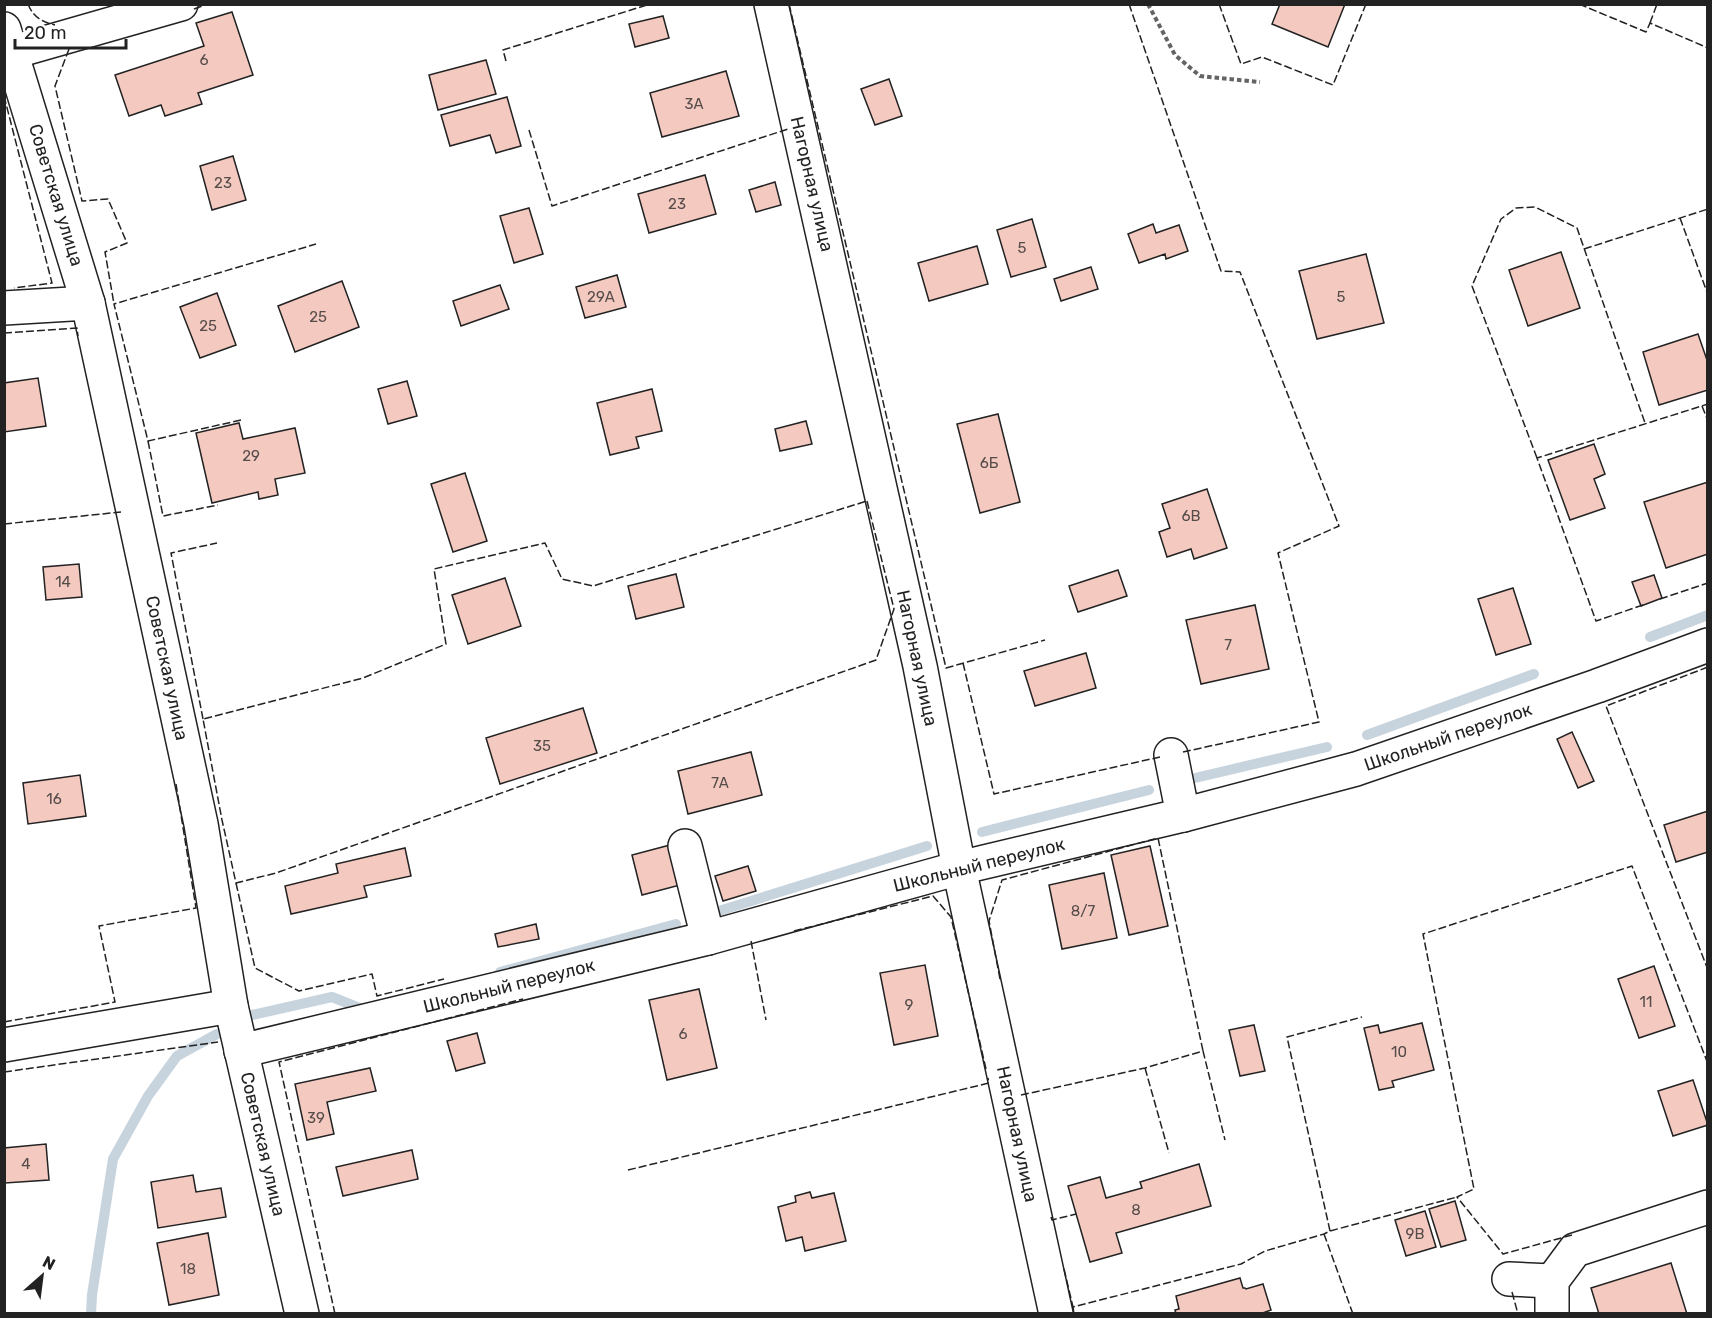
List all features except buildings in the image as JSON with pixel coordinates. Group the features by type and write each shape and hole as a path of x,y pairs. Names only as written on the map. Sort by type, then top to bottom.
{"street":[{"path":"8,40 181,4"},
{"name":"Нагорная улица","path":"771,4 920,666 959,868 1056,1314"},
{"name":"Советская улица","path":"8,40 88,303 212,822 231,1006 302,1314"},
{"path":"4,308 88,303"},
{"name":"Школьный переулок","path":"242,1051 708,938 959,868 1183,816 1356,769 1597,686 1707,645"},
{"path":"1171,755 1183,816"},
{"path":"685,846 708,938"},
{"path":"4,1045 231,1006"},
{"path":"1552,1314 1552,1281 1575,1250 1707,1207"},
{"path":"1509,1279 1552,1281"}],"path":[{"path":"1148,4 1175,54 1200,76 1260,82"}],"waterway":[{"path":"1650,637 1708,615"},
{"path":"1367,735 1534,674"},
{"path":"1195,778 1327,747"},
{"path":"982,832 1149,790"},
{"path":"722,910 927,846"},
{"path":"500,972 676,924"},
{"path":"248,1016 332,997 362,1009 366,1008"},
{"path":"91,1314 113,1159 148,1096 177,1056 217,1034"}],"fence":[{"path":"28,4 38,18 55,25"},
{"path":"194,9 208,4"},
{"path":"506,61 503,50 650,4"},
{"path":"789,4 946,668 1045,640"},
{"path":"1129,4 1221,271 1240,272 1339,526 1278,553 1319,722 1183,752"},
{"path":"1219,4 1241,64 1262,57 1333,85 1366,4"},
{"path":"1579,4 1646,32 1650,23 1708,48"},
{"path":"1650,23 1657,4"},
{"path":"69,49 55,86 82,201 108,199 127,243 105,252 114,304"},
{"path":"4,96 52,283 14,288"},
{"path":"529,130 552,206 788,129"},
{"path":"1537,458 1472,286 1501,219 1516,208 1535,207 1577,228 1645,423"},
{"path":"1584,249 1708,209"},
{"path":"1680,218 1708,295"},
{"path":"241,420 148,441 114,304 316,244"},
{"path":"4,333 77,328 78,336"},
{"path":"1643,605 1596,621 1537,458 1708,404"},
{"path":"1702,406 1708,421"},
{"path":"148,441 163,516 218,505"},
{"path":"867,501 894,609 876,660 276,873 236,883 203,719 363,678 446,644 434,569 545,543 562,579 593,586 867,501"},
{"path":"4,524 121,512"},
{"path":"203,719 171,553 217,543"},
{"path":"1660,599 1708,583"},
{"path":"963,663 994,794 1160,757"},
{"path":"1708,667 1606,706 1708,970"},
{"path":"4,1022 115,1002 99,926 196,908 176,784"},
{"path":"1000,979 989,921 1002,880 1158,838 1203,1051"},
{"path":"1572,1235 1503,1254 1457,1197 1474,1189 1423,934 1632,866 1708,1064"},
{"path":"236,883 255,968 299,991 372,974 377,996 444,979"},
{"path":"794,931 933,896 951,917 986,1069"},
{"path":"751,941 766,1020"},
{"path":"335,1314 279,1062 523,999"},
{"path":"1330,1231 1287,1037 1362,1017"},
{"path":"4,1072 218,1042"},
{"path":"1021,1095 1145,1068 1203,1051 1225,1140"},
{"path":"1145,1068 1169,1153"},
{"path":"628,1170 989,1083 988,1078"},
{"path":"1064,1269 1073,1307 1241,1264 1265,1251 1457,1197"},
{"path":"1051,1217 1052,1220 1076,1214"},
{"path":"1324,1234 1353,1314"},
{"path":"1512,1292 1518,1314"},
{"path":"1073,1307 1074,1314"}]}
